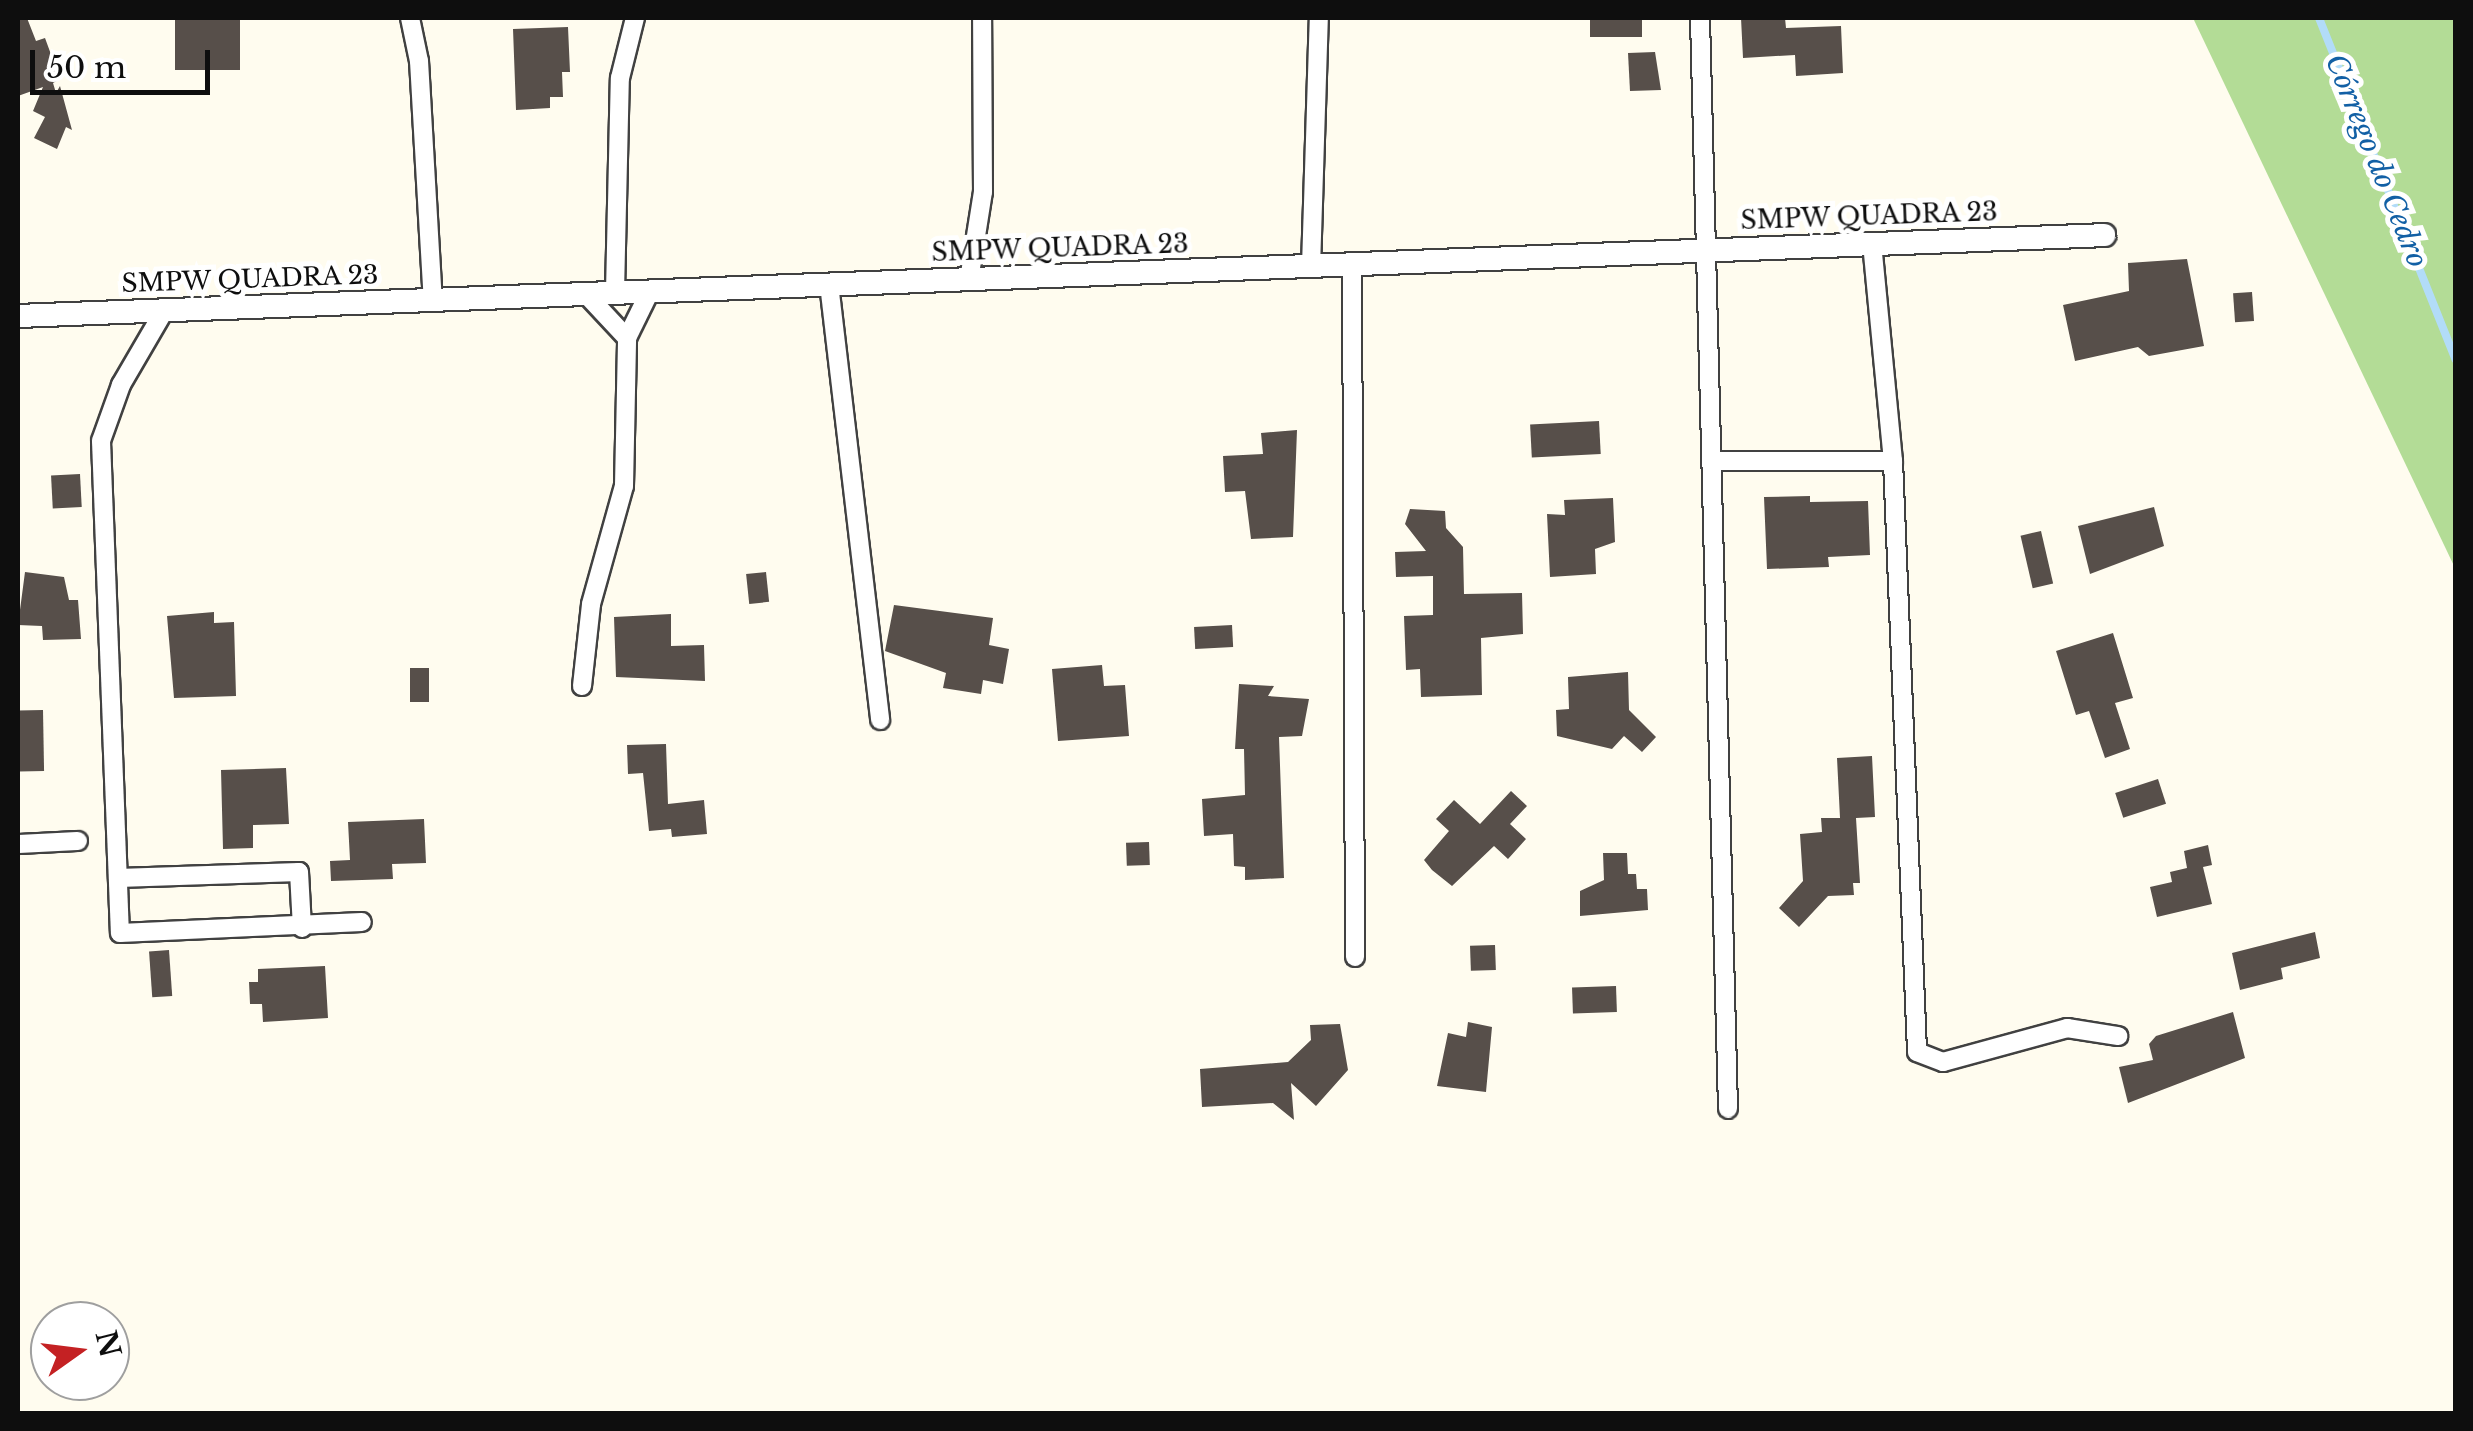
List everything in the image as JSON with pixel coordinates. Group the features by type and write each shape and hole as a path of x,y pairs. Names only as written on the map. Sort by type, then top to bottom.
{"street":[{"path":"410,18 419,61 433,300"},
{"path":"615,292 620,78 635,18"},
{"path":"969,280 983,192 982,18"},
{"path":"1311,267 1319,18"},
{"path":"1700,18 1728,1110"},
{"name":"SMPW QUADRA 23","path":"18,316 2104,235"},
{"path":"1872,243 1893,462 1917,1052 1944,1062 2067,1028 2118,1036"},
{"path":"1352,266 1355,957"},
{"path":"829,284 880,720"},
{"path":"582,686 591,604 624,486 627,338 650,291"},
{"path":"585,294 627,338"},
{"path":"164,310 122,385 102,442 120,933 302,928 362,922"},
{"path":"1712,461 1893,462"},
{"path":"18,844 78,841"},
{"path":"118,878 299,872 302,928"}],"green space":[{"path":"2193,18 2455,18 2455,568"}],"building":[{"path":"18,18 27,18 36,41 45,38 60,79 53,83 56,93 60,86 72,130 66,127 57,149 34,138 45,117 33,111 43,87 18,96"},
{"path":"175,18 240,18 240,70 175,70"},
{"path":"1590,18 1642,18 1642,37 1590,37"},
{"path":"1741,18 1785,18 1786,28 1841,26 1843,73 1796,76 1795,55 1743,58"},
{"path":"568,27 570,72 562,72 563,97 550,97 550,108 516,110 513,29"},
{"path":"1655,52 1661,90 1630,91 1628,53"},
{"path":"2187,259 2204,346 2149,356 2138,347 2075,361 2063,305 2129,291 2128,263"},
{"path":"2252,292 2254,321 2235,322 2233,293"},
{"path":"1599,421 1601,454 1532,458 1530,425"},
{"path":"1297,430 1293,537 1251,539 1245,491 1225,492 1223,456 1263,454 1261,433"},
{"path":"80,474 82,507 53,508 51,476"},
{"path":"1810,496 1810,502 1868,501 1870,555 1828,557 1829,567 1767,569 1764,497"},
{"path":"1613,498 1615,542 1595,549 1596,574 1550,577 1547,514 1565,515 1564,500"},
{"path":"2154,507 2164,546 2090,574 2078,526"},
{"path":"1410,509 1445,511 1446,528 1463,547 1464,594 1522,593 1523,634 1481,638 1482,695 1421,697 1420,669 1406,670 1404,616 1433,615 1433,576 1396,577 1395,552 1426,551 1405,524"},
{"path":"2041,531 2053,584 2033,588 2021,536"},
{"path":"25,572 64,577 69,600 78,600 81,639 43,640 42,626 18,625"},
{"path":"766,572 769,602 749,604 746,574"},
{"path":"894,605 993,618 989,645 1009,649 1003,684 983,680 981,694 943,688 946,673 885,651"},
{"path":"214,612 214,623 234,622 236,696 174,698 167,616"},
{"path":"671,614 671,646 704,645 705,681 616,677 614,617"},
{"path":"1232,625 1233,647 1195,649 1194,627"},
{"path":"2113,633 2133,698 2115,703 2130,749 2105,758 2089,711 2076,715 2056,651"},
{"path":"1102,665 1104,686 1125,685 1129,736 1058,741 1052,669"},
{"path":"410,668 429,668 429,702 410,702"},
{"path":"1628,672 1629,710 1656,737 1642,752 1624,736 1612,749 1557,736 1556,710 1569,709 1568,677"},
{"path":"1239,684 1274,686 1268,696 1309,699 1302,736 1279,737 1284,878 1245,880 1245,867 1234,866 1233,834 1204,836 1202,799 1245,795 1244,749 1235,749"},
{"path":"18,710 43,710 44,771 19,771"},
{"path":"666,744 668,804 704,800 707,834 672,837 671,829 649,831 643,773 628,774 627,745"},
{"path":"1872,756 1875,817 1856,818 1860,883 1853,883 1854,895 1828,896 1799,927 1779,908 1803,881 1800,834 1822,832 1821,818 1840,818 1837,758"},
{"path":"286,768 289,824 253,825 253,848 223,849 221,770"},
{"path":"2158,779 2166,804 2123,818 2115,793"},
{"path":"1511,791 1527,806 1510,824 1526,839 1508,859 1494,846 1452,886 1424,860 1449,831 1436,819 1454,800 1480,824"},
{"path":"424,819 426,863 392,864 393,879 331,881 330,861 350,860 348,822"},
{"path":"1149,842 1150,865 1127,866 1126,843"},
{"path":"2208,845 2212,865 2203,867 2212,904 2157,917 2150,887 2172,882 2170,872 2187,868 2184,851"},
{"path":"1603,853 1627,853 1628,874 1636,874 1637,889 1647,889 1648,910 1580,916 1580,891 1604,880"},
{"path":"2315,932 2320,958 2281,968 2283,979 2240,990 2232,953"},
{"path":"1495,945 1496,970 1471,971 1470,946"},
{"path":"169,950 172,996 152,997 149,951"},
{"path":"325,966 328,1018 263,1022 262,1004 250,1004 249,982 258,982 258,969"},
{"path":"1616,986 1617,1012 1573,1014 1572,988"},
{"path":"2233,1012 2245,1058 2128,1103 2119,1067 2153,1060 2149,1044 2156,1036"},
{"path":"1468,1022 1492,1027 1486,1092 1437,1086 1448,1033 1466,1037"},
{"path":"1340,1024 1348,1070 1316,1106 1291,1083 1294,1120 1273,1103 1202,1107 1200,1069 1288,1062 1311,1040 1310,1025"}],"waterway":[{"name":"Córrego do Cedro","path":"2319,18 2456,360"}]}
